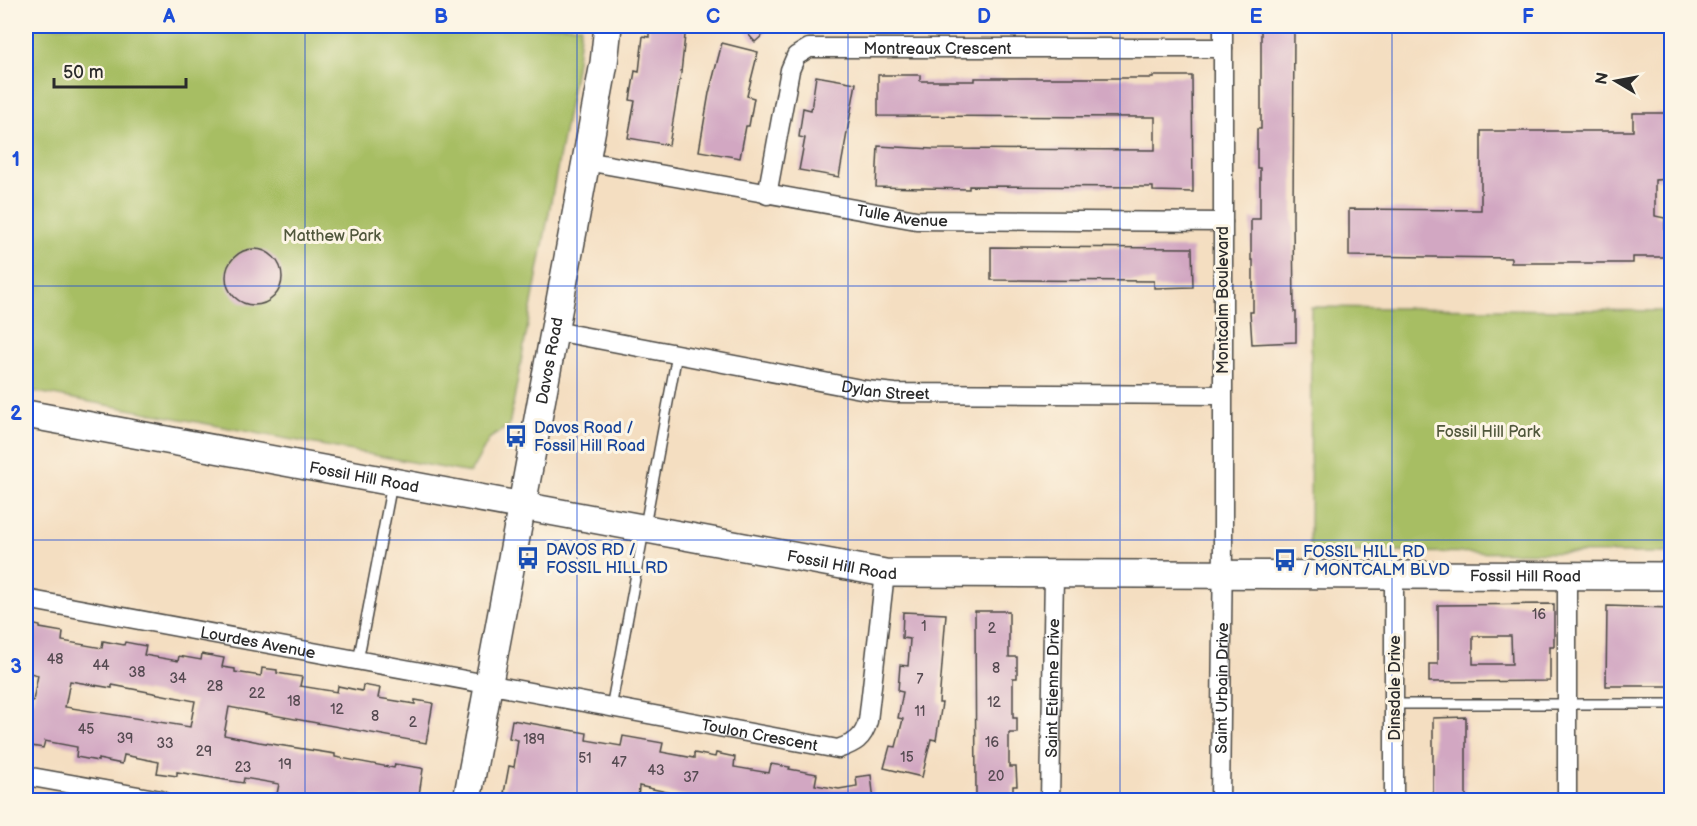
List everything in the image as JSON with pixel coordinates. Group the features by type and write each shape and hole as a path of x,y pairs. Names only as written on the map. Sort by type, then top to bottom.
{"street":[{"name":"Davos Road","path":"467,801 604,63 608,26"},
{"name":"Montcalm Boulevard","path":"1222,575 1223,26"},
{"name":"Montreaux Crescent","path":"767,195 790,70 796,56 809,48 1223,48"},
{"name":"Tulle Avenue","path":"586,161 916,220 1223,222"},
{"name":"Dylan Street","path":"555,331 866,390 895,393 1222,395"},
{"name":"Fossil Hill Road","path":"26,414 885,573 1671,576"},
{"name":"Toulon Crescent","path":"489,685 838,749 856,743 865,734 885,573"},
{"name":"Saint Etienne Drive","path":"1050,801 1054,575"},
{"name":"Saint Urbain Drive","path":"1220,801 1222,575"},
{"name":"Dinsdale Drive","path":"1394,576 1394,801"},
{"path":"1567,576 1567,801"},
{"name":"Lourdes Avenue","path":"26,598 489,685"},
{"path":"26,776 161,801"}],"lane":[{"path":"611,708 677,354"},
{"path":"358,661 392,482"},
{"path":"1394,704 1671,704"}],"green space":[{"name":"Matthew Park","path":"26,26 581,26 576,68 509,426 490,438 470,473 26,390"},
{"name":"Fossil Hill Park","path":"1311,307 1671,311 1671,553 1310,552"}],"building":[{"path":"649,26 686,26 669,145 628,138 635,101 630,100 635,71 639,72 643,36 649,37"},
{"path":"741,26 773,26 755,42"},
{"path":"1261,26 1294,26 1293,219 1296,342 1252,344 1251,219 1260,219 1257,129 1261,129"},
{"path":"722,43 758,52 747,96 754,98 740,158 699,151 709,93"},
{"path":"878,75 920,75 920,81 975,81 975,78 1192,76 1193,192 1153,191 1153,187 969,186 969,189 876,187 878,146 933,149 1155,150 1155,117 878,116"},
{"path":"816,76 856,83 839,177 799,170 805,138 799,137 803,108 811,110"},
{"path":"1633,113 1671,113 1670,179 1655,180 1655,216 1665,218 1665,257 1633,257 1633,263 1511,263 1511,258 1349,256 1349,209 1481,210 1481,131 1633,131"},
{"path":"991,247 1192,248 1193,287 1154,288 1154,281 991,280"},
{"path":"254,249 265,251 274,257 280,266 282,277 280,288 274,297 265,303 254,305 243,303 234,297 228,288 226,277 228,266 234,257 243,251"},
{"path":"1554,604 1554,646 1550,646 1550,681 1429,682 1429,664 1438,664 1438,605","holes":["1473,636 1511,636 1512,664 1473,664"]},
{"path":"1607,606 1671,608 1671,686 1606,686"},
{"path":"975,611 1009,611 1009,657 1017,657 1017,678 1013,678 1013,718 1017,718 1017,733 1009,733 1009,767 1016,767 1017,786 1013,786 1013,801 976,801"},
{"path":"903,612 946,614 939,703 942,703 936,740 931,739 922,777 884,768 890,746 896,747 903,719 898,718 903,692 898,691 900,665 908,666 910,639 902,638"},
{"path":"26,623 63,632 62,641 102,648 103,641 124,645 125,642 146,646 144,655 178,661 179,656 201,660 202,654 224,658 222,667 235,669 235,672 261,676 262,668 302,677 300,686 337,692 338,686 362,691 363,685 380,688 378,698 415,704 415,700 433,703 426,743 229,707 224,735 335,754 335,757 394,768 395,764 421,768 423,769 418,801 391,801 362,795 361,801 320,801 277,794 279,784 244,778 243,783 177,772 177,776 157,773 159,762 124,755 122,764 98,759 98,761 76,757 77,747 45,741 43,748 26,745 26,700 33,701 38,675 26,672","holes":["70,681 112,688 112,685 195,701 190,727 65,707"]},
{"path":"1466,717 1466,801 1433,801 1433,718"},
{"path":"512,720 587,733 586,740 621,746 623,736 663,743 661,752 694,758 694,753 715,757 716,753 735,757 734,767 769,773 771,764 790,767 789,769 817,774 815,785 839,789 857,786 856,777 871,775 874,801 708,801 639,786 638,801 549,801 504,793 509,766 514,767 518,740 509,738"}],"place":[{"name":"Davos Road / Fossil Hill Road","path":"516,436"},
{"name":"DAVOS RD / FOSSIL HILL RD","path":"528,558"},
{"name":"FOSSIL HILL RD / MONTCALM BLVD","path":"1285,560"}]}
